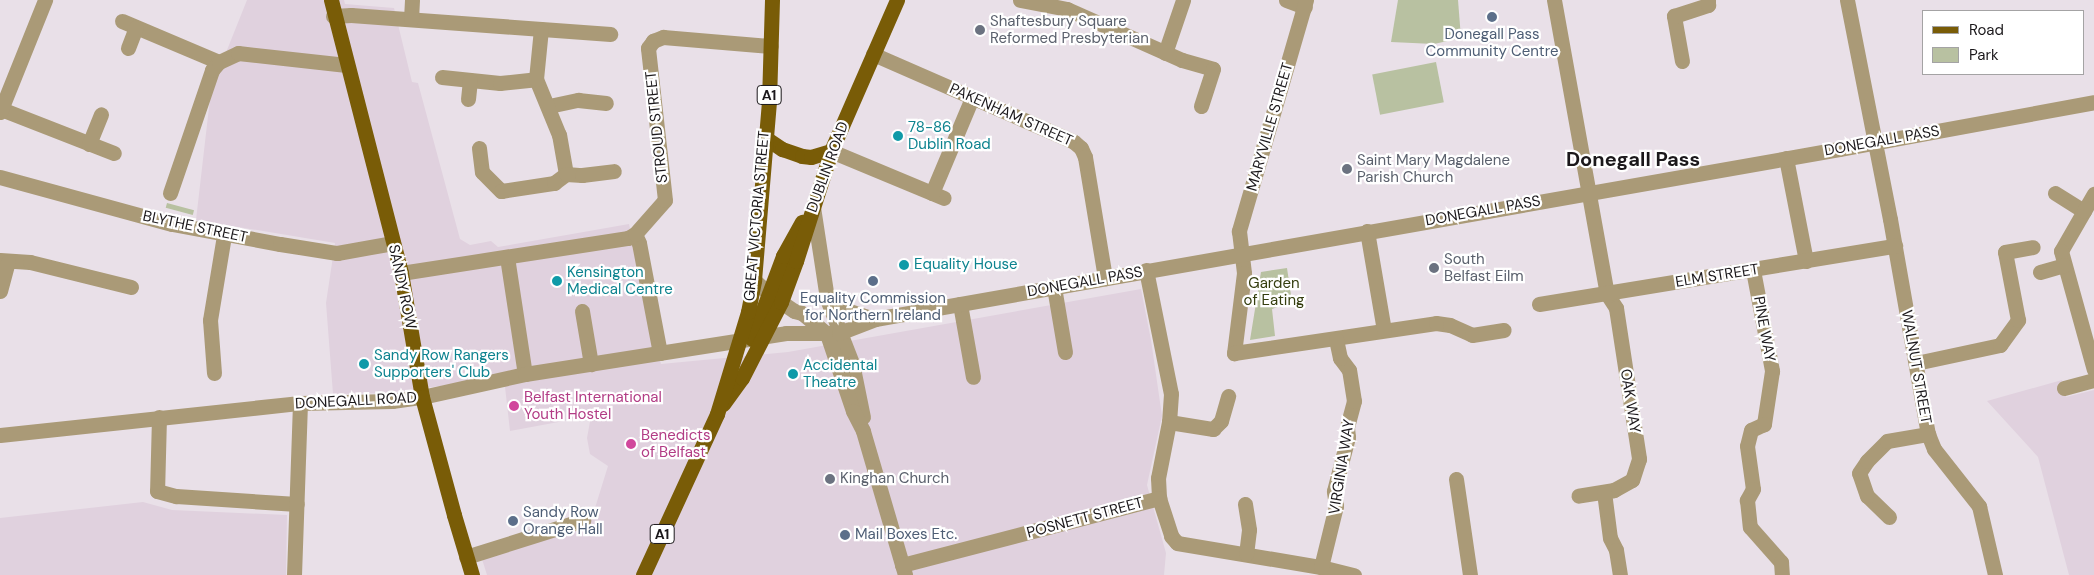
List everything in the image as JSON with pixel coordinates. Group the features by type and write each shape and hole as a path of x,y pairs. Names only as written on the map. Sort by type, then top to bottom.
{"main road":[{"name":"SANDY ROW","path":"331,0 333,16 401,273 422,397 472,575"},
{"name":"GREAT VICTORIA STREET","path":"751,339 748,312 754,280 764,137 769,101 772,0"},
{"name":"DUBLIN ROAD","path":"751,339 775,298 814,203 831,151 897,0"},
{"path":"764,137 795,154 810,157 831,151"},
{"name":"A1","path":"717,414 742,378 751,339"},
{"name":"A1","path":"643,575 751,339"}],"street":[{"path":"45,0 1,110 114,153"},
{"path":"411,19 412,0"},
{"path":"1020,0 1069,4 1165,53 1213,69 1201,106"},
{"path":"1165,53 1183,0"},
{"path":"1286,0 1305,3"},
{"name":"OAK WAY","path":"1554,0 1607,294 1616,308 1639,459 1632,480 1614,490 1578,496"},
{"path":"1682,61 1674,16 1708,5 1708,0"},
{"name":"WALNUT STREET","path":"1847,0 1895,246 1928,434 1934,449 1979,506 1995,575"},
{"name":"MARYVILLE STREET","path":"1305,3 1239,231 1244,273 1234,353 1336,339"},
{"path":"333,16 411,19 610,34"},
{"path":"128,48 129,24 219,62"},
{"path":"541,29 536,79 549,106 559,135 566,174"},
{"name":"STROUD STREET","path":"636,234 665,200 648,48 653,41 663,37 771,46"},
{"path":"170,193 212,70 219,62 238,53 346,65"},
{"name":"PAKENHAM STREET","path":"873,54 1074,142 1081,148 1085,157 1105,278"},
{"path":"442,77 500,83 536,79"},
{"path":"468,99 470,80"},
{"path":"831,151 938,196 972,98"},
{"path":"549,106 578,100 606,103"},
{"name":"DONEGALL PASS","path":"833,333 873,319 1367,230 1874,143 2094,102"},
{"path":"90,144 101,114"},
{"path":"479,148 482,172 501,191 554,183 566,174 582,176 614,171"},
{"path":"1786,158 1806,261"},
{"name":"BLYTHE STREET","path":"0,177 156,220 224,235 337,253 393,242"},
{"path":"2055,193 2084,211"},
{"path":"2094,194 2061,251 2094,370"},
{"path":"814,203 833,333 852,363 862,412 863,431 903,570"},
{"path":"1367,230 1384,330"},
{"path":"401,273 628,238 636,234 660,353"},
{"path":"214,373 210,320 224,235"},
{"name":"ELM STREET","path":"1539,304 1895,246"},
{"path":"1916,363 2000,345 2018,320 2005,252 2033,246"},
{"path":"507,257 525,374"},
{"path":"0,292 4,261 30,262 131,287"},
{"path":"2040,272 2064,265"},
{"name":"POSNETT STREET","path":"903,570 1159,498 1158,478 1169,422 1171,394 1146,270"},
{"name":"PINE WAY","path":"1753,270 1772,371 1764,424 1751,430 1747,446 1753,489 1747,500 1750,528 1781,562 1782,575"},
{"path":"754,280 794,311 802,313 833,333"},
{"path":"1054,287 1065,352"},
{"name":"DONEGALL PASS","path":"827,299 846,310 873,319"},
{"path":"960,304 973,377"},
{"path":"582,311 592,364"},
{"path":"1336,339 1436,323 1450,325 1472,335 1504,330"},
{"name":"DONEGALL ROAD","path":"0,435 300,403 375,401 422,397 525,374 786,333 833,333"},
{"name":"VIRGINIA WAY","path":"1321,567 1336,506 1334,491 1348,437 1346,427 1354,401 1349,370 1340,358 1336,339"},
{"path":"2064,388 2094,380"},
{"path":"1169,422 1213,429 1221,421 1228,396"},
{"path":"294,575 300,403"},
{"path":"159,417 157,491 176,496 297,504"},
{"path":"1889,517 1867,496 1859,473 1867,461 1887,441 1928,434"},
{"path":"1456,479 1470,575"},
{"path":"1604,492 1610,538 1616,550 1620,575"},
{"path":"1159,498 1170,536 1177,543 1321,567 1354,575"},
{"path":"1245,504 1250,530 1246,554"},
{"path":"466,557 583,520 583,514"}],"shaded area":[{"path":"247,0 344,0 345,4 394,8 412,82 418,83 460,239 470,245 491,241 498,247 629,224 661,364 788,352 1141,289 1151,340 1162,416 1147,485 1166,553 1164,575 487,575 482,559 590,524 608,466 590,454 587,438 591,416 510,431 504,378 384,393 333,394 326,303 335,243 196,220 211,90"},
{"path":"2062,380 2066,397 2094,390 2094,575 2069,575 2038,457 1987,401"},
{"path":"143,502 172,510 287,515 286,575 0,575 0,518"}],"green space":[{"path":"1398,0 1458,0 1461,38 1434,44 1391,42"},
{"path":"1436,62 1444,102 1380,115 1372,74"},
{"path":"167,203 194,210 193,215 166,208"},
{"name":"Garden of Eating","path":"1287,268 1292,302 1272,309 1275,336 1250,340 1261,272"}],"place":[{"name":"Donegall Pass Community Centre","path":"1492,17"},
{"name":"Shaftesbury Square Reformed Presbyterian","path":"980,30"},
{"name":"78-86 Dublin Road","path":"898,136"},
{"name":"Saint Mary Magdalene Parish Church","path":"1347,169"},
{"name":"Equality House","path":"904,265"},
{"name":"South Belfast Eilm","path":"1434,268"},
{"name":"Kensington Medical Centre","path":"557,281"},
{"name":"Equality Commission for Northern Ireland","path":"873,281"},
{"name":"Sandy Row Rangers Supporters' Club","path":"364,364"},
{"name":"Accidental Theatre","path":"793,374"},
{"name":"Belfast International Youth Hostel","path":"514,406"},
{"name":"Benedicts of Belfast","path":"631,444"},
{"name":"Kinghan Church","path":"830,479"},
{"name":"Sandy Row Orange Hall","path":"513,521"},
{"name":"Mail Boxes Etc.","path":"845,535"}],"district":[{"name":"Donegall Pass","path":"1633,159"}]}
